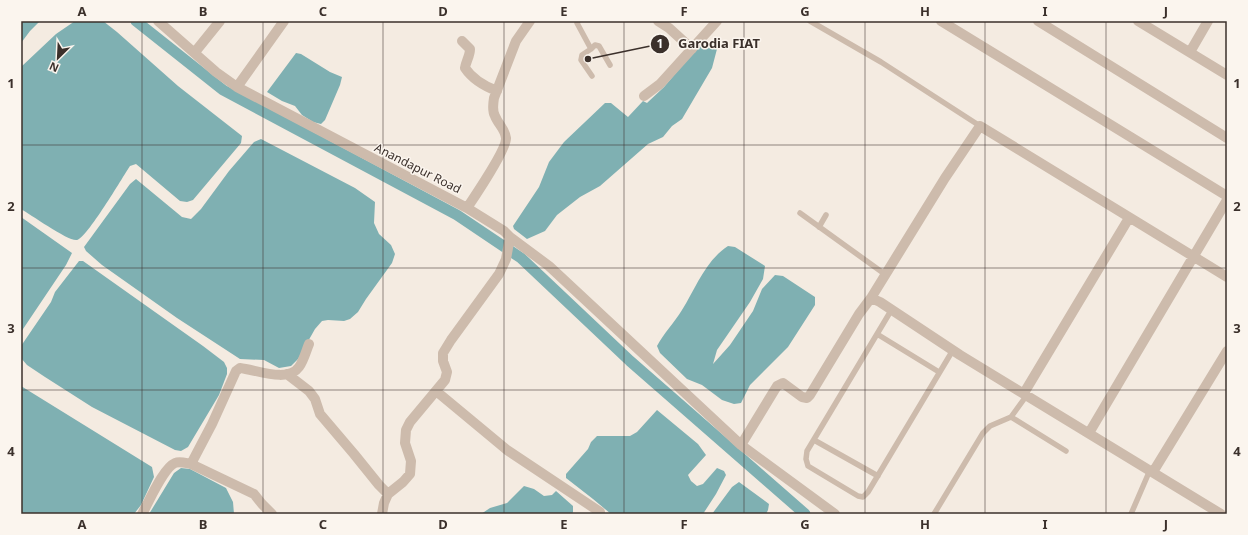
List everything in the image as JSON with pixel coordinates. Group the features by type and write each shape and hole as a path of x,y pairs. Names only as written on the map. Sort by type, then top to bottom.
{"street":[{"name":"Anandapur Road","path":"158,21 216,72 237,87 467,208 489,174 506,140 505,132 494,116 494,103 516,41 530,21"},
{"path":"195,52 220,21"},
{"path":"237,87 284,21"},
{"path":"658,21 669,28 692,49"},
{"path":"644,96 660,84 716,21"},
{"path":"1038,21 1227,138"},
{"path":"1138,21 1227,74"},
{"path":"1190,52 1208,21"},
{"path":"943,22 1227,196"},
{"path":"462,41 470,49 470,54 466,60 465,68 480,84 497,92"},
{"path":"742,445 777,386 783,383 802,397 807,398 810,395 859,314 886,276 980,126 1227,277"},
{"path":"1090,433 1227,200"},
{"path":"467,208 504,231 510,241 549,266 742,445 835,514"},
{"path":"1025,394 1129,218"},
{"path":"382,514 384,503 388,494 403,482 410,474 411,460 405,443 406,430 410,422 445,380 447,372 443,361 443,353 492,284 506,259 510,241"},
{"path":"871,298 892,309 953,350 1222,514 1227,509"},
{"path":"191,464 212,424 236,371 240,368 274,374 287,374 295,372 300,366 309,344"},
{"path":"1151,471 1227,351"},
{"path":"287,374 309,391 315,399 320,414 388,494"},
{"path":"436,391 507,450 600,512"},
{"path":"142,514 163,474 170,466 181,462 191,464 254,494 272,514"}],"lane":[{"path":"578,21 577,23 591,49"},
{"path":"810,21 881,62 980,126"},
{"path":"592,76 581,57 595,44 599,46 610,65"},
{"path":"800,213 886,276"},
{"path":"819,227 826,215"},
{"path":"892,309 807,450 806,459 808,466 858,496 863,497 878,476 953,350"},
{"path":"877,334 939,372"},
{"path":"934,514 983,433 990,426 1011,417 1025,394"},
{"path":"1011,417 1066,452"},
{"path":"814,440 878,476"},
{"path":"1131,514 1151,471"}],"water":[{"path":"21,21 40,21 21,43"},
{"path":"75,21 103,21 178,86 242,136 241,143 193,200 187,202 180,201 136,164 130,166 96,219 82,237 77,240 66,237 21,209 21,67 56,34"},
{"path":"703,41 717,49 712,68 682,119 672,126 663,137 648,144 600,186 580,197 557,215 545,231 527,239 514,229 513,226 539,187 549,162 564,142 605,103 611,103 628,117 643,101 647,103 664,87"},
{"path":"296,53 301,54 330,72 342,77 325,120 321,124 313,122 302,115 295,106 282,101 267,92"},
{"path":"261,139 355,188 375,202 374,223 379,234 391,245 395,254 392,263 358,312 350,319 344,321 322,321 315,329 298,359 291,366 279,368 264,360 240,359 177,318 102,265 86,251 84,247 130,184 136,179 182,217 191,219 201,209 229,171 254,142"},
{"path":"21,217 72,253 66,265 21,332"},
{"path":"728,246 735,247 765,266 763,279 750,302 717,350 713,364 730,345 753,311 762,289 775,275 783,276 815,297 815,305 788,347 750,385 741,403 734,404 722,400 702,385 687,379 660,353 657,346 682,310 707,267 720,252"},
{"path":"79,261 83,261 224,362 227,368 227,374 219,395 188,447 181,451 175,450 92,407 27,365 21,358 21,346 51,302 55,292"},
{"path":"21,386 152,467 154,477 141,505 134,514 21,514"},
{"path":"657,410 698,444 706,455 688,475 691,481 697,486 703,484 717,468 724,471 726,475 703,514 611,514 566,478 566,474 588,449 591,442 597,436 630,436 637,432"},
{"path":"181,468 190,469 226,488 233,502 234,514 149,514 174,473"},
{"path":"739,482 769,504 766,514 712,514 732,487"},
{"path":"524,486 534,489 544,496 552,495 556,491 573,506 572,514 481,514 490,508 507,503"}],"waterway":[{"path":"136,21 223,90 457,215 521,258 630,361 805,514"}],"place":[{"name":"Garodia FIAT","path":"588,59"}]}
